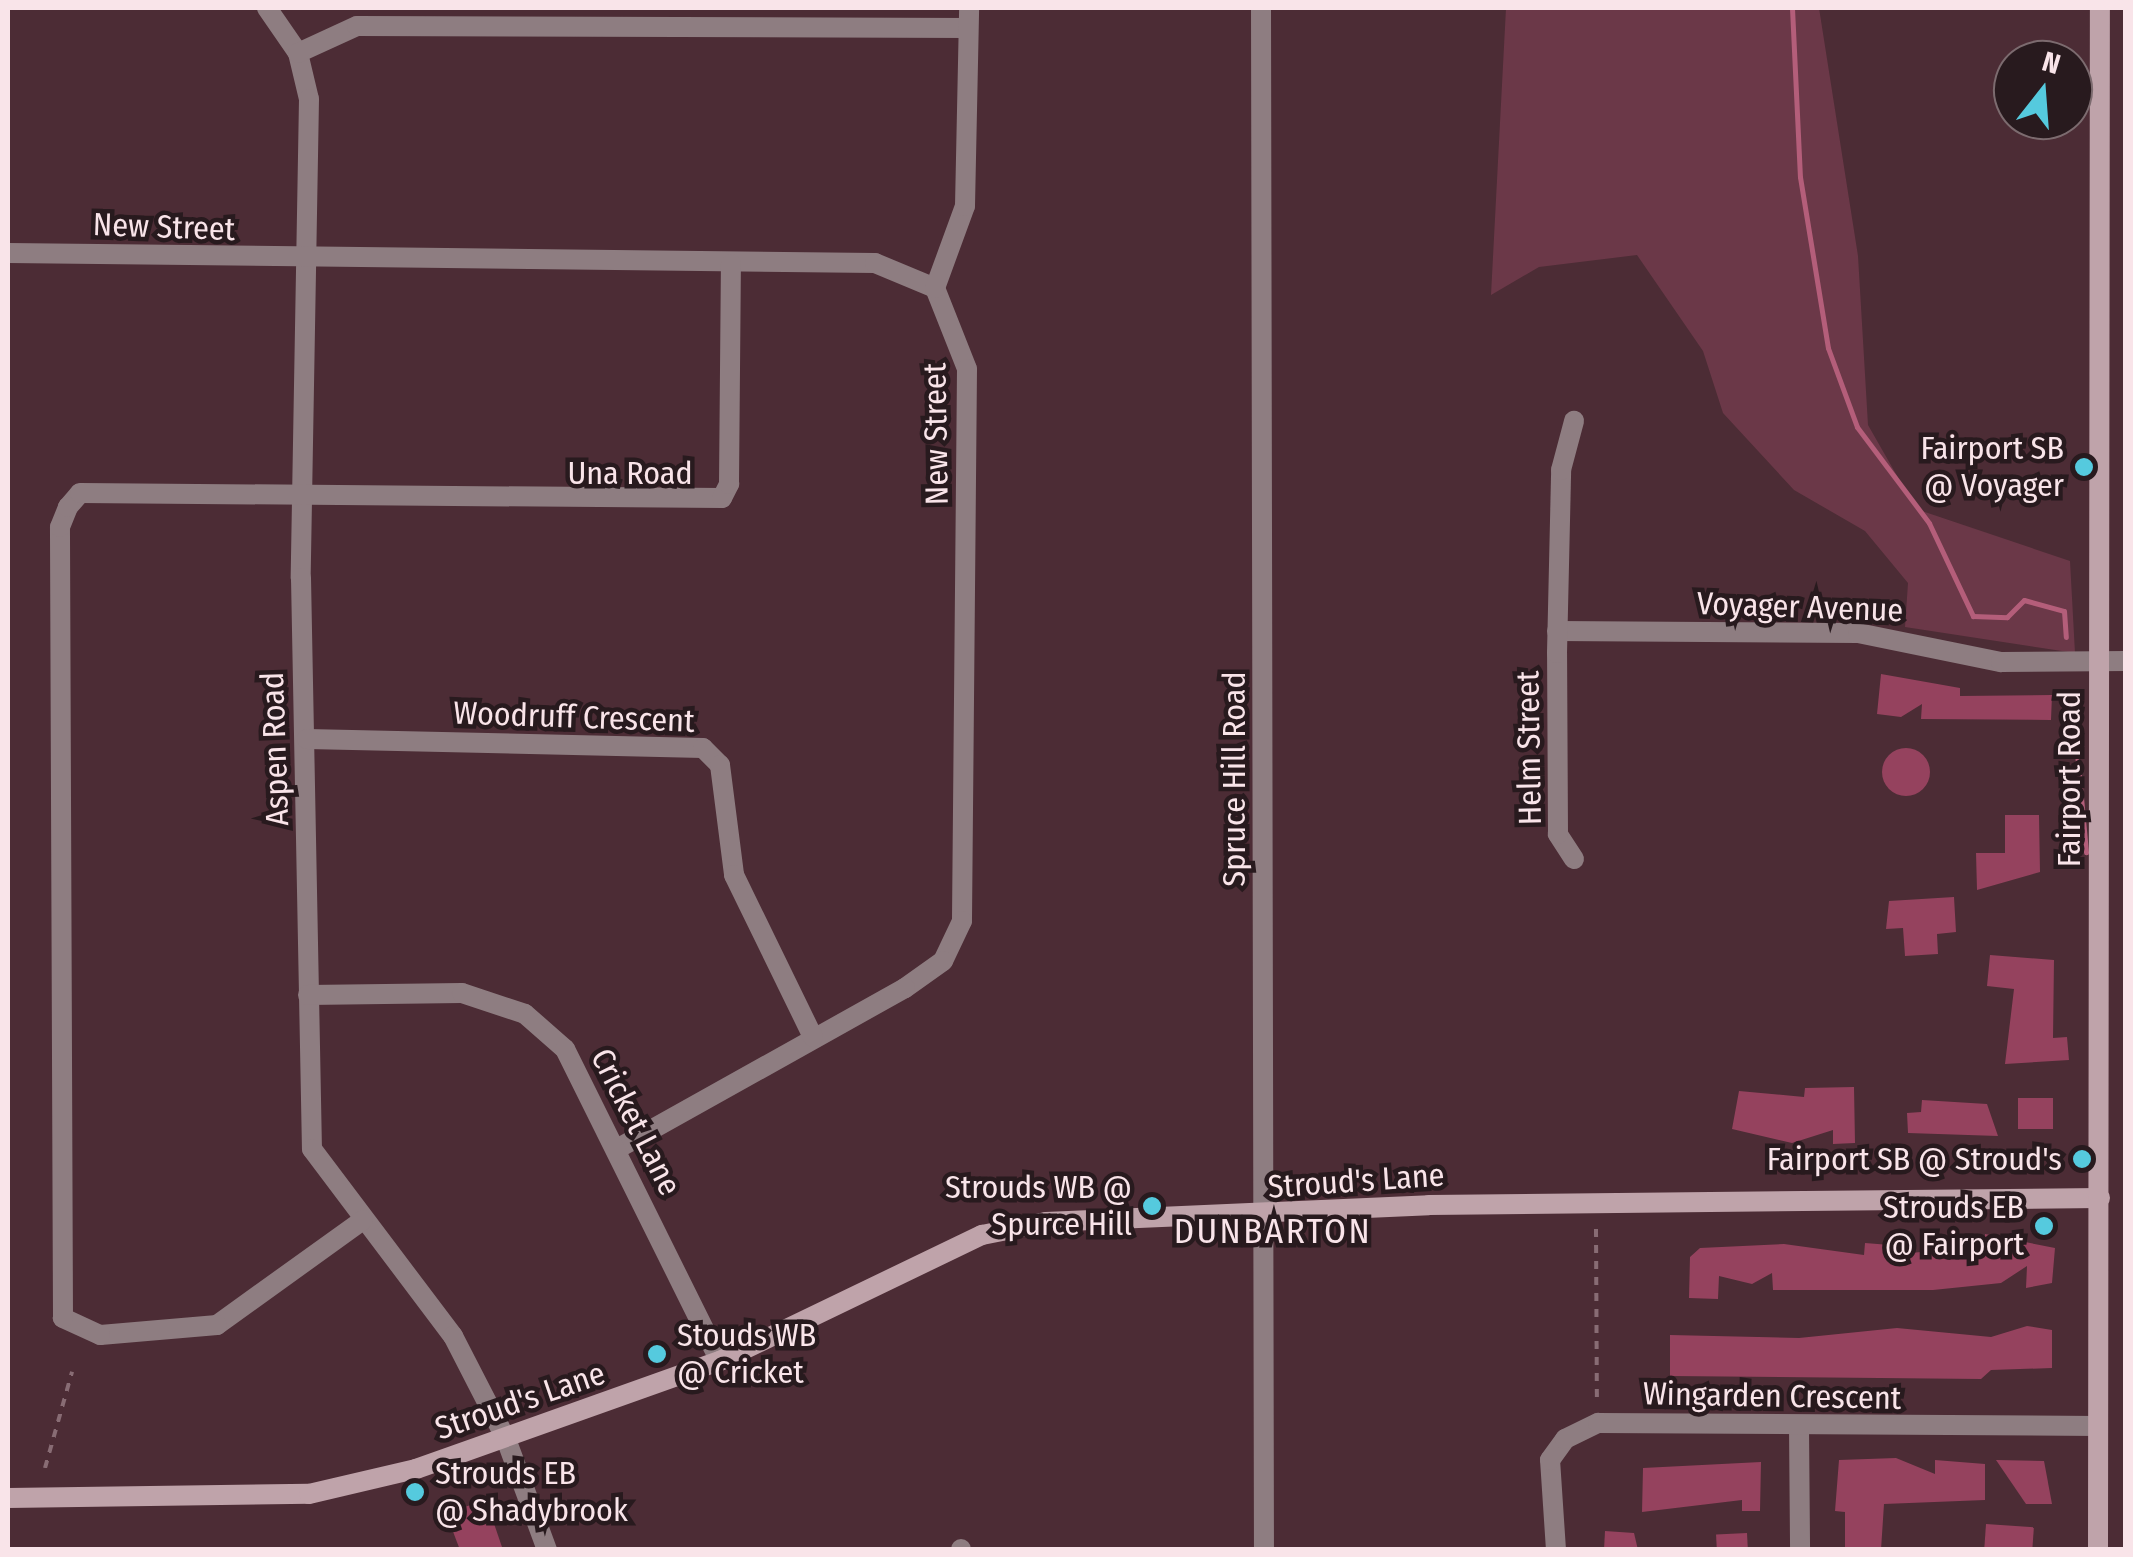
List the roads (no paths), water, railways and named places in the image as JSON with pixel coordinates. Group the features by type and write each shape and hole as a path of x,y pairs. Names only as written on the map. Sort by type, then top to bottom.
{"street":[{"name":"Aspen Road","path":"267,8 298,53 308,99 301,501 312,1149 453,1336 506,1438 546,1550"},
{"name":"Spruce Hill Road","path":"1261,8 1264,1550"},
{"name":"Fairport Road","path":"2098,1550 2100,8"},
{"path":"298,53 356,26 968,18 964,206 936,288"},
{"name":"New Street","path":"8,252 306,260 875,263 936,288 968,369 962,920 943,962 620,1147"},
{"name":"Una Road","path":"301,501 722,498 729,484 731,264"},
{"name":"Helm Street","path":"1574,420 1561,470 1557,631 1558,834 1574,860"},
{"path":"301,501 80,494 60,527 63,1318 100,1335 217,1325 362,1220"},
{"name":"Voyager Avenue","path":"1557,631 1858,632 2001,662 2126,660"},
{"name":"Woodruff Crescent","path":"308,739 704,748 720,764 734,875 813,1037"},
{"name":"Cricket Lane","path":"308,995 462,993 524,1014 565,1050 620,1147 720,1362"},
{"name":"Stroud's Lane","path":"8,1498 309,1494 506,1438 720,1362 982,1235 1046,1222 1263,1217 1429,1205 2100,1198"},
{"name":"Wingarden Crescent","path":"1556,1550 1550,1460 1565,1438 1598,1424 2098,1426"},
{"path":"1798,1427 1800,1550"}],"waterway":[{"path":"1792,8 1800,177 1828,348 1857,427 1929,523 1973,616 2007,617 2024,600 2064,611 2066,637"},
{"path":"2072,698 2086,852"}],"place":[{"name":"Fairport SB @ Voyager","path":"2084,467"},
{"name":"Fairport SB @ Stroud's","path":"2082,1159"},
{"name":"Strouds WB @ Spurce Hill","path":"1152,1206"},
{"name":"Strouds EB @ Fairport","path":"2044,1226"},
{"name":"Stouds WB @ Cricket","path":"657,1354"},
{"name":"Strouds EB @ Shadybrook","path":"415,1492"}],"district":[{"name":"DUNBARTON","path":"1273,1231"}]}
